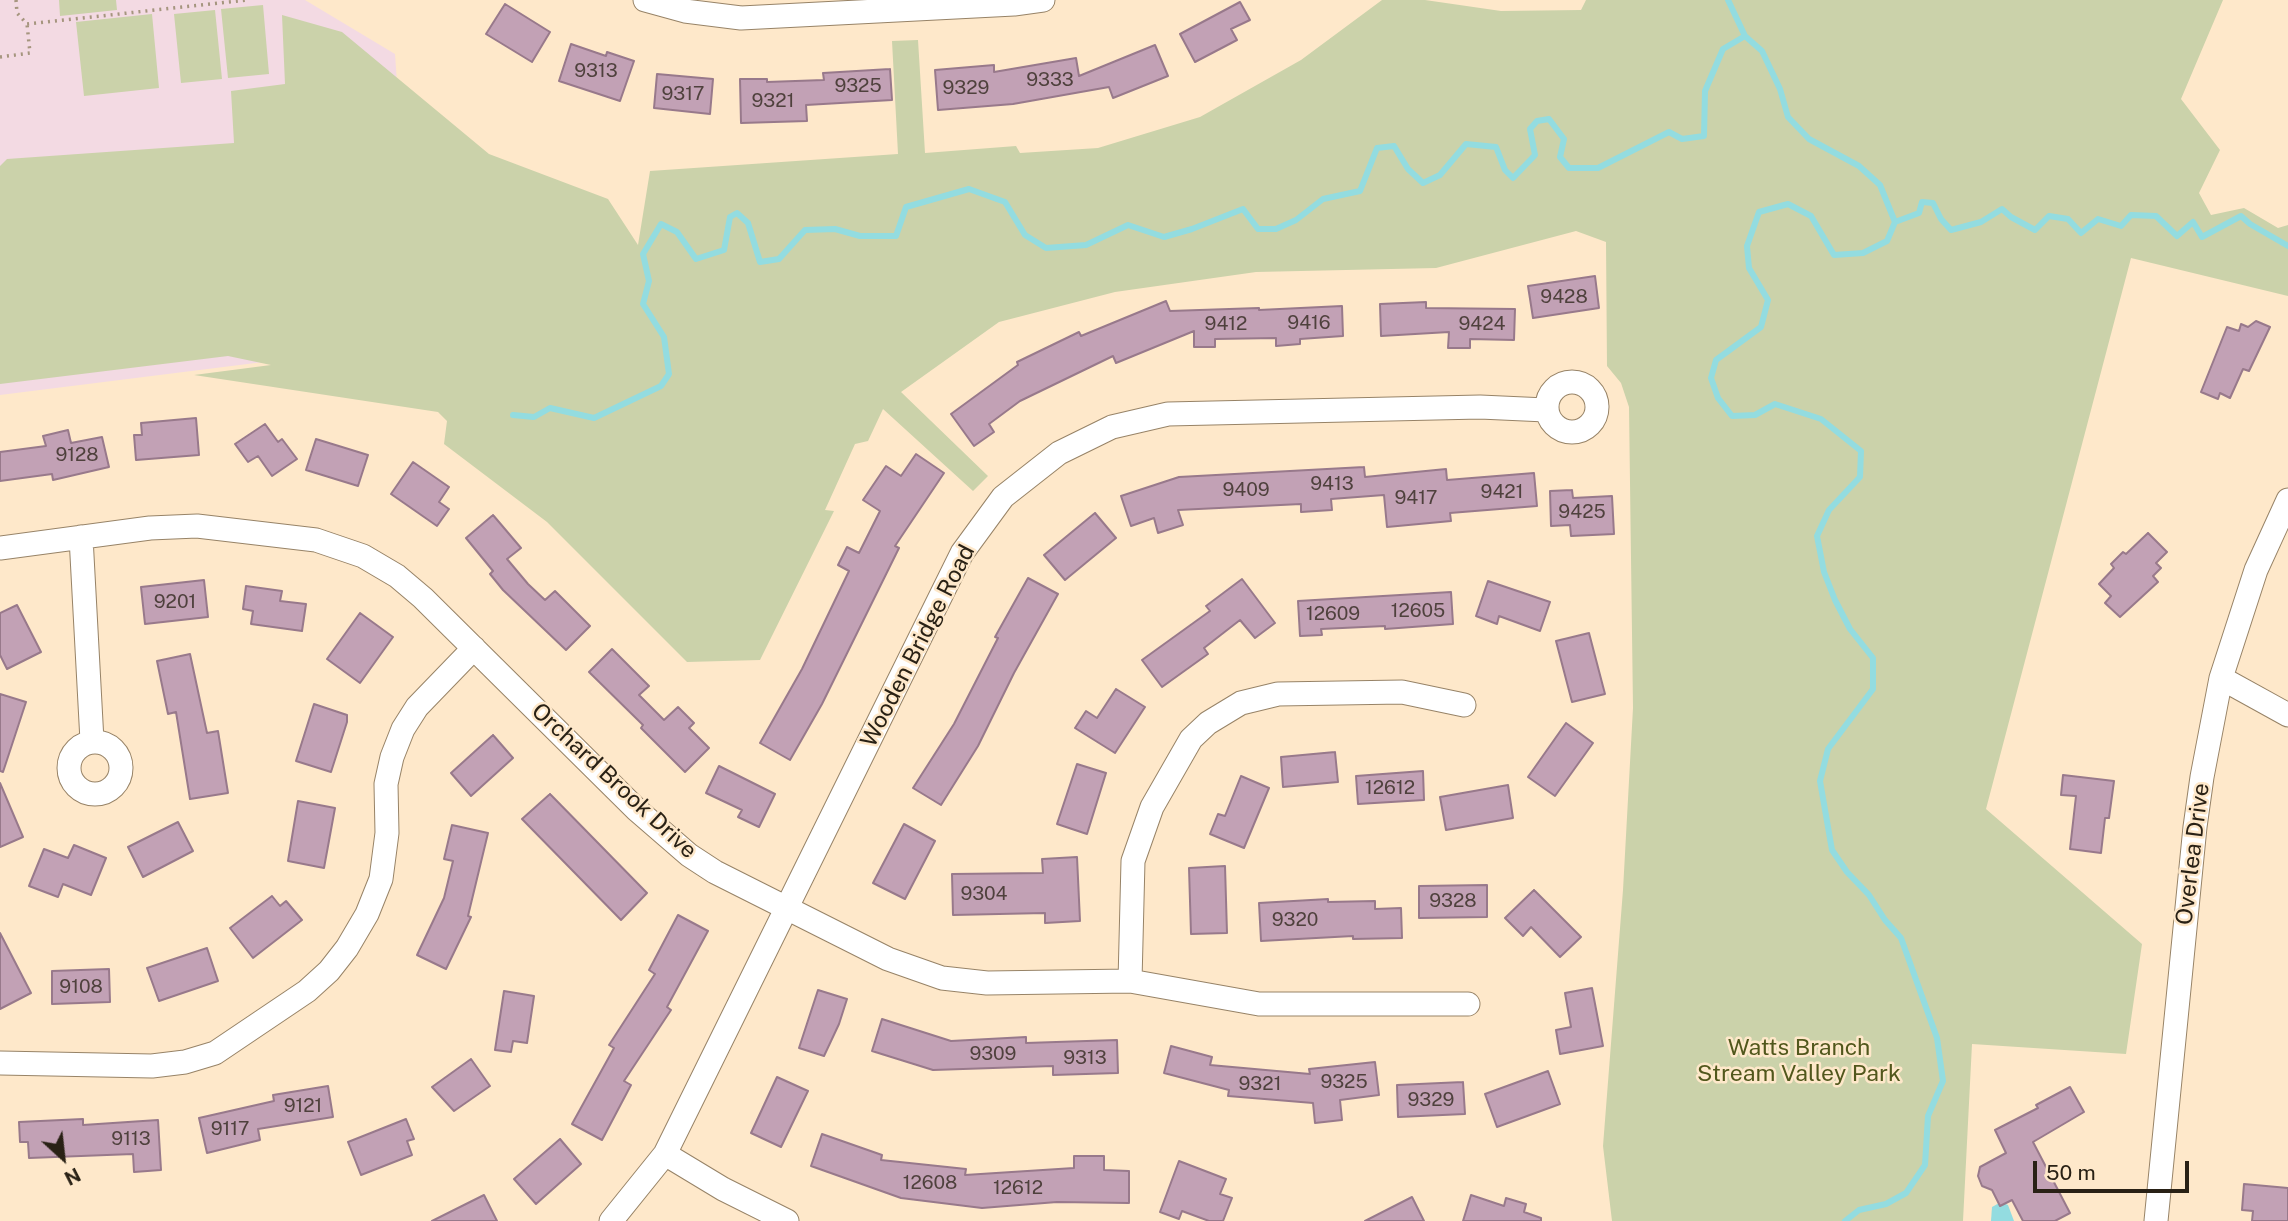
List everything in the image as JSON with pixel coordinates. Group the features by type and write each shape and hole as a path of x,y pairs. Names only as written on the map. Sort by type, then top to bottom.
{"street":[{"path":"645,0 685,11 741,18 926,4 1042,0"},
{"name":"Wooden Bridge Road","path":"611,1221 665,1154 962,552 1003,498 1059,453 1112,427 1168,414 1480,407 1546,410"},
{"name":"Overlea Drive","path":"2156,1221 2195,827 2221,678 2256,570 2288,500"},
{"name":"Orchard Brook Drive","path":"0,548 149,528 197,526 316,540 363,556 397,576 423,598 663,834 689,855 715,872 888,959 942,978 987,983 1130,981 1259,1004 1468,1004"},
{"path":"81,537 92,741"},
{"path":"0,1063 152,1066 185,1062 215,1053 307,991 329,971 347,948 367,914 381,879 387,833 386,784 402,729 417,706 474,648"},
{"path":"2221,678 2288,715"},
{"path":"1130,981 1133,861 1152,807 1191,739 1208,723 1241,703 1278,694 1402,692 1464,705"},
{"path":"665,1154 723,1189 787,1221"}],"path":[{"path":"0,57 30,52 27,24 17,13 16,0"},
{"path":"27,24 247,0"}],"shaded area":[{"path":"0,0 305,0 395,54 415,343 0,395"}],"green space":[{"path":"59,0 116,0 117,10 60,16"},
{"name":"Watts Branch Stream Valley Park","path":"1382,0 1425,0 1501,11 1581,10 1586,0 2223,0 2181,99 2220,150 2199,193 2211,215 2244,208 2278,228 2288,225 2288,296 2131,258 1986,809 2142,944 2126,1054 1972,1044 1963,1221 1612,1221 1603,1146 1623,890 1633,708 1629,407 1621,383 1607,366 1606,242 1576,231 1436,268 1256,272 1115,292 999,322 901,392 988,476 973,491 883,409 868,441 855,444 825,510 834,511 760,660 687,662 547,522 444,444 447,421 438,412 194,375 271,365 228,356 0,384 0,166 7,159 234,143 231,91 285,84 282,15 342,32 489,154 608,199 638,245 650,171 898,154 892,41 918,40 925,153 1016,146 1020,153 1098,148 1200,117 1301,60"},
{"path":"263,5 269,74 228,78 221,9"},
{"path":"215,10 222,79 181,83 174,14"},
{"path":"152,14 159,88 84,96 76,22"}],"water":[{"path":"2001,1202 2008,1205 2014,1221 1991,1221 1992,1207"}],"building":[{"path":"1240,2 1250,20 1231,29 1237,40 1195,62 1180,34"},
{"path":"505,4 550,32 532,62 486,34"},
{"path":"571,44 606,56 607,52 634,61 620,101 559,81"},
{"path":"1155,45 1168,76 1113,98 1109,87 1013,104 938,110 935,70 994,65 994,72 1076,58 1079,76"},
{"path":"890,69 892,100 806,105 807,121 741,123 740,79 767,79 767,82 824,80 823,73"},
{"path":"657,74 713,79 710,114 654,108"},
{"path":"1595,276 1599,308 1533,318 1528,286"},
{"path":"1166,301 1170,311 1342,306 1343,336 1300,339 1300,344 1276,346 1276,338 1215,339 1215,347 1194,347 1194,331 1116,363 1113,356 1020,401 989,424 994,432 974,446 951,414 1018,365 1017,362 1079,332 1081,336"},
{"path":"1426,302 1426,308 1515,309 1514,340 1470,339 1470,348 1448,348 1449,332 1381,336 1380,304"},
{"path":"2256,321 2270,327 2249,371 2243,369 2230,398 2220,393 2218,399 2201,392 2227,327 2239,331 2241,324 2248,327"},
{"path":"196,418 199,455 136,460 134,435 142,435 141,423"},
{"path":"265,424 278,442 282,439 297,459 272,476 258,456 248,462 235,444"},
{"path":"68,430 71,443 102,437 109,467 53,480 52,474 0,481 0,452 46,446 43,436"},
{"path":"316,439 368,455 358,486 306,470"},
{"path":"916,454 944,473 895,546 899,548 822,704 790,760 760,743 802,669 849,571 838,565 847,547 859,553 880,511 863,500 886,466 901,476"},
{"path":"413,462 449,487 439,502 449,509 437,526 391,494"},
{"path":"1364,467 1365,477 1446,469 1447,480 1534,473 1537,506 1450,513 1451,521 1387,527 1384,495 1331,499 1332,510 1301,512 1301,504 1178,510 1183,525 1158,533 1154,518 1131,526 1121,496 1179,477"},
{"path":"1572,490 1573,498 1612,496 1614,534 1571,536 1570,525 1551,526 1550,491"},
{"path":"1095,513 1116,538 1065,580 1044,555"},
{"path":"493,515 521,548 507,559 528,584 545,600 555,591 590,626 566,650 503,590 490,574 493,571 466,538"},
{"path":"2148,533 2167,552 2156,563 2161,568 2153,576 2158,582 2120,617 2105,603 2111,596 2099,584 2114,568 2111,564"},
{"path":"1028,578 1058,594 1014,673 978,746 941,805 913,788 954,724 998,638 995,637"},
{"path":"1242,579 1275,623 1255,638 1240,620 1204,648 1208,654 1162,687 1142,660 1210,611 1206,606"},
{"path":"204,580 208,617 145,624 141,587"},
{"path":"1488,581 1550,602 1540,631 1499,616 1497,624 1476,616"},
{"path":"246,586 282,591 280,601 306,604 302,631 251,624 253,611 243,609"},
{"path":"1451,592 1453,624 1385,629 1385,626 1321,629 1322,635 1300,636 1298,601"},
{"path":"17,605 41,652 7,669 0,655 0,613"},
{"path":"360,613 393,637 360,683 327,659"},
{"path":"1589,633 1605,694 1572,702 1556,641"},
{"path":"612,649 649,686 639,695 664,720 678,707 694,723 689,728 709,748 685,772 641,728 643,725 589,672"},
{"path":"190,654 207,733 218,731 228,793 190,799 176,712 168,714 157,661"},
{"path":"1116,689 1145,707 1115,753 1075,728 1086,711 1097,718"},
{"path":"0,694 26,702 3,772 0,771"},
{"path":"314,704 347,715 331,772 296,761"},
{"path":"1566,723 1593,743 1555,796 1528,777"},
{"path":"493,735 513,758 471,796 451,773"},
{"path":"1335,752 1338,782 1283,787 1281,757"},
{"path":"1077,764 1106,773 1087,834 1057,824"},
{"path":"719,766 775,794 759,827 738,817 742,810 706,793"},
{"path":"1423,771 1424,800 1358,804 1356,776"},
{"path":"2063,775 2114,781 2109,818 2105,818 2101,853 2070,849 2076,796 2061,795"},
{"path":"1241,776 1269,788 1244,848 1210,834 1218,814 1225,816"},
{"path":"0,783 23,837 0,847"},
{"path":"1508,785 1513,818 1446,830 1440,797"},
{"path":"550,794 647,893 621,920 522,819"},
{"path":"298,801 335,808 324,868 288,861"},
{"path":"178,822 193,851 143,877 128,847"},
{"path":"904,824 935,841 905,899 873,883"},
{"path":"452,825 488,833 468,916 471,917 446,969 417,955 444,898 453,861 444,859"},
{"path":"74,845 106,858 91,895 63,884 58,897 29,886 44,849 68,858"},
{"path":"1077,857 1080,921 1045,923 1045,913 953,915 952,874 1043,873 1042,859"},
{"path":"1225,866 1227,933 1191,934 1189,868"},
{"path":"1487,885 1487,917 1419,918 1419,886"},
{"path":"1534,890 1581,937 1560,957 1531,927 1523,936 1505,918"},
{"path":"272,896 280,906 286,901 302,920 253,958 230,928"},
{"path":"1328,899 1328,902 1375,901 1375,909 1401,908 1402,938 1353,939 1353,936 1261,941 1259,903"},
{"path":"678,915 708,931 667,1007 671,1010 624,1081 631,1085 602,1140 572,1124 614,1048 609,1045 655,974 649,970"},
{"path":"0,933 31,993 0,1009"},
{"path":"207,948 218,981 159,1001 147,968"},
{"path":"109,969 110,1002 52,1004 52,971"},
{"path":"1592,988 1603,1046 1560,1054 1556,1030 1571,1027 1565,993"},
{"path":"818,990 847,999 824,1056 799,1048"},
{"path":"504,991 534,996 527,1043 513,1041 511,1052 495,1050"},
{"path":"882,1019 951,1041 1026,1037 1026,1043 1117,1040 1118,1073 1053,1075 1053,1066 933,1070 872,1051"},
{"path":"1171,1046 1212,1057 1210,1065 1310,1074 1309,1069 1375,1062 1379,1095 1340,1100 1342,1120 1315,1123 1313,1103 1228,1096 1229,1090 1164,1073"},
{"path":"471,1059 490,1086 454,1111 432,1087"},
{"path":"1548,1071 1560,1104 1497,1127 1485,1094"},
{"path":"777,1077 808,1091 781,1147 751,1133"},
{"path":"1463,1082 1465,1114 1398,1117 1397,1085"},
{"path":"328,1086 333,1117 258,1129 260,1140 207,1153 199,1118 274,1101 273,1095"},
{"path":"2070,1087 2084,1112 2033,1142 2070,1213 2055,1221 2023,1221 2012,1200 2000,1206 1992,1190 1982,1186 1978,1176 1980,1167 2006,1153 1995,1130 2038,1108 2036,1105"},
{"path":"83,1119 83,1125 158,1120 161,1170 134,1172 133,1154 29,1158 28,1142 20,1142 19,1122"},
{"path":"406,1119 414,1139 407,1141 412,1155 361,1175 348,1142"},
{"path":"822,1134 882,1155 881,1160 966,1169 965,1175 1074,1168 1074,1156 1104,1156 1104,1170 1129,1171 1129,1203 1057,1202 982,1208 901,1198 811,1166"},
{"path":"560,1139 581,1164 536,1204 514,1179"},
{"path":"1179,1161 1226,1179 1220,1194 1232,1198 1223,1221 1209,1221 1182,1211 1179,1219 1160,1212"},
{"path":"2244,1184 2288,1188 2288,1221 2252,1221 2253,1211 2242,1210"},
{"path":"484,1195 497,1221 432,1221"},
{"path":"1471,1195 1504,1206 1506,1198 1526,1204 1524,1212 1541,1218 1541,1221 1463,1221"},
{"path":"1412,1197 1424,1221 1365,1221"}],"waterway":[{"path":"1728,0 1745,36 1762,51 1780,89 1788,117 1809,139 1859,166 1880,185 1895,222 1887,241 1863,253 1834,255 1811,216 1788,204 1759,212 1747,246 1749,268 1768,300 1761,327 1716,360 1711,378 1718,398 1732,416 1755,415 1775,404 1821,419 1861,451 1860,477 1829,510 1817,536 1824,572 1835,600 1850,629 1873,658 1873,689 1828,749 1820,781 1832,850 1901,938 1937,1038 1943,1081 1928,1116 1925,1165 1906,1193 1886,1204 1859,1210 1845,1221"},
{"path":"513,415 534,417 550,408 594,418 661,386 669,374 664,337 643,304 649,281 643,254 661,224 677,232 696,259 724,250 730,217 737,213 748,223 760,262 779,259 805,230 835,229 860,236 896,236 906,207 969,189 1005,202 1025,235 1046,248 1086,245 1128,225 1164,237 1243,209 1258,229 1276,229 1296,220 1323,199 1360,191 1377,148 1394,146 1408,169 1423,183 1440,175 1466,144 1496,147 1505,170 1513,178 1535,155 1530,129 1537,121 1549,119 1564,139 1560,157 1569,168 1598,168 1669,132 1682,139 1704,136 1705,91 1723,49 1745,36"},
{"path":"1895,222 1919,213 1922,202 1933,203 1941,219 1951,230 1981,222 2002,209 2035,230 2049,216 2068,219 2081,233 2098,219 2121,226 2131,215 2156,216 2177,236 2193,222 2202,237 2241,216 2288,246"}]}
